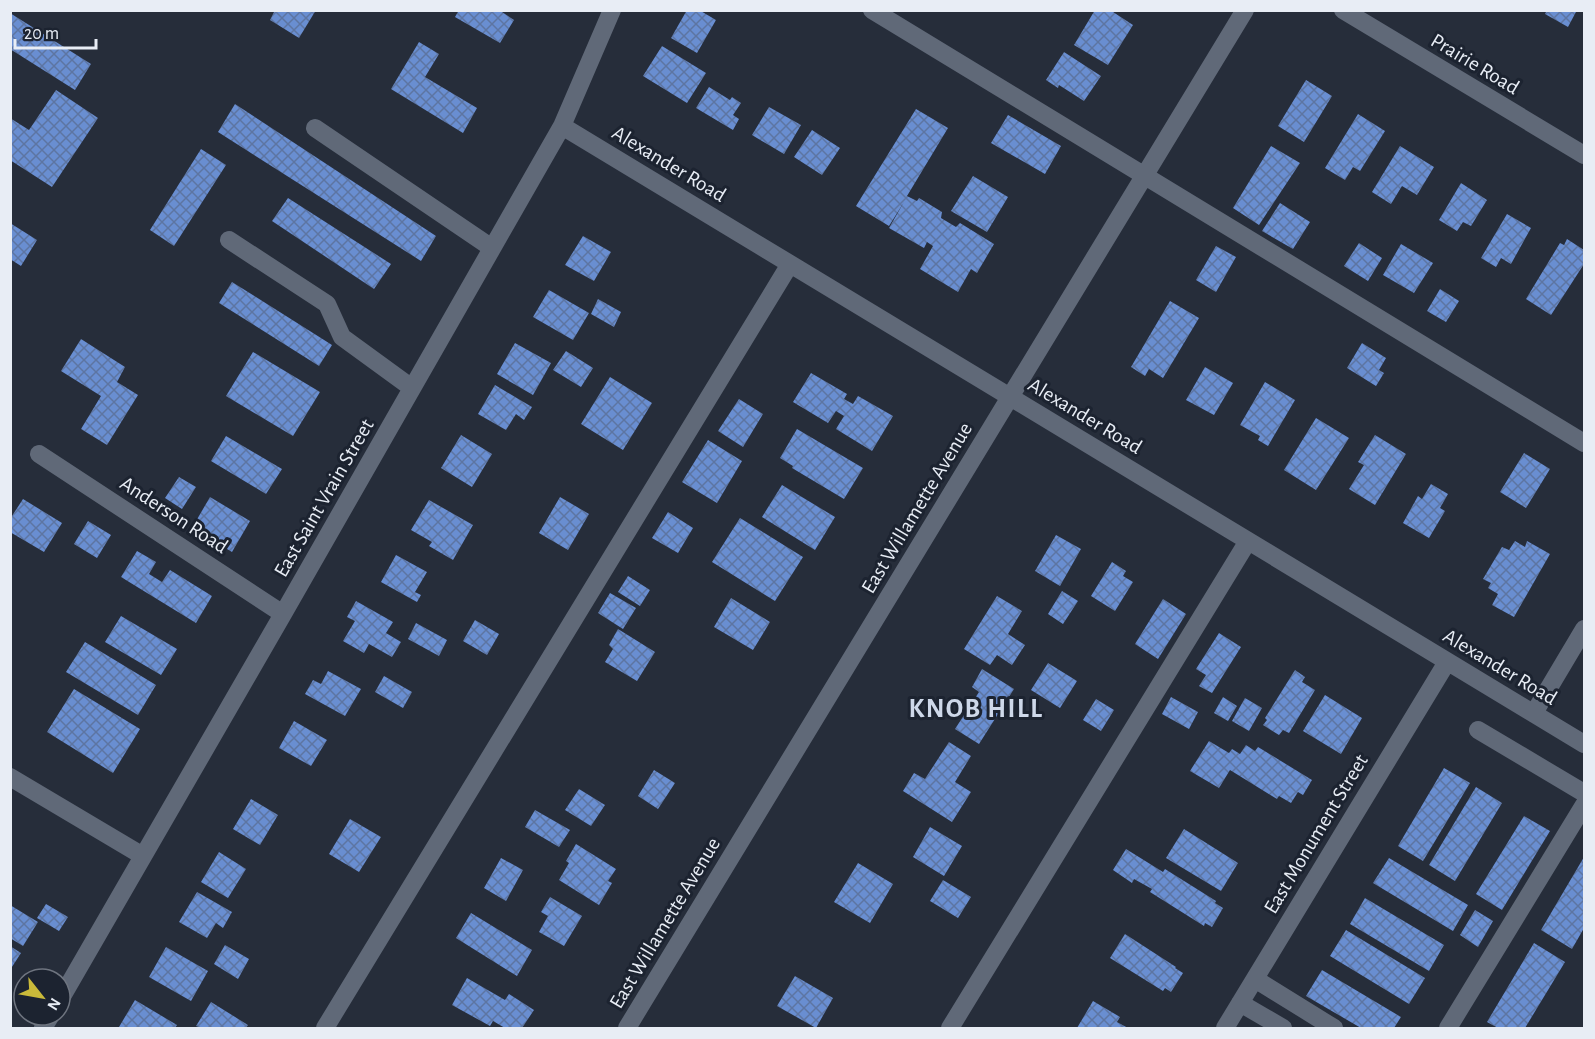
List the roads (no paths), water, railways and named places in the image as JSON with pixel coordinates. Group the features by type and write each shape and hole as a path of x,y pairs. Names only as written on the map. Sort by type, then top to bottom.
{"street":[{"name":"East Saint Vrain Street","path":"72,979 562,126 612,10"},
{"path":"872,10 1584,443"},
{"name":"East Willamette Avenue","path":"627,1029 1245,10"},
{"name":"Prairie Road","path":"1343,10 1584,155"},
{"name":"Alexander Road","path":"562,126 1584,744"},
{"path":"315,128 492,248"},
{"path":"229,240 327,304 342,337 412,388"},
{"path":"325,1029 790,264"},
{"name":"Anderson Road","path":"39,454 283,614"},
{"path":"950,1029 1248,541"},
{"path":"1534,713 1584,629"},
{"name":"East Monument Street","path":"1225,1029 1447,662"},
{"path":"1478,730 1584,794"},
{"path":"10,777 143,856"},
{"path":"1448,1029 1584,806"},
{"path":"1255,979 1334,1029"},
{"path":"1240,1003 1283,1029"}],"district":[{"name":"KNOB HILL","path":"976,708"}]}
